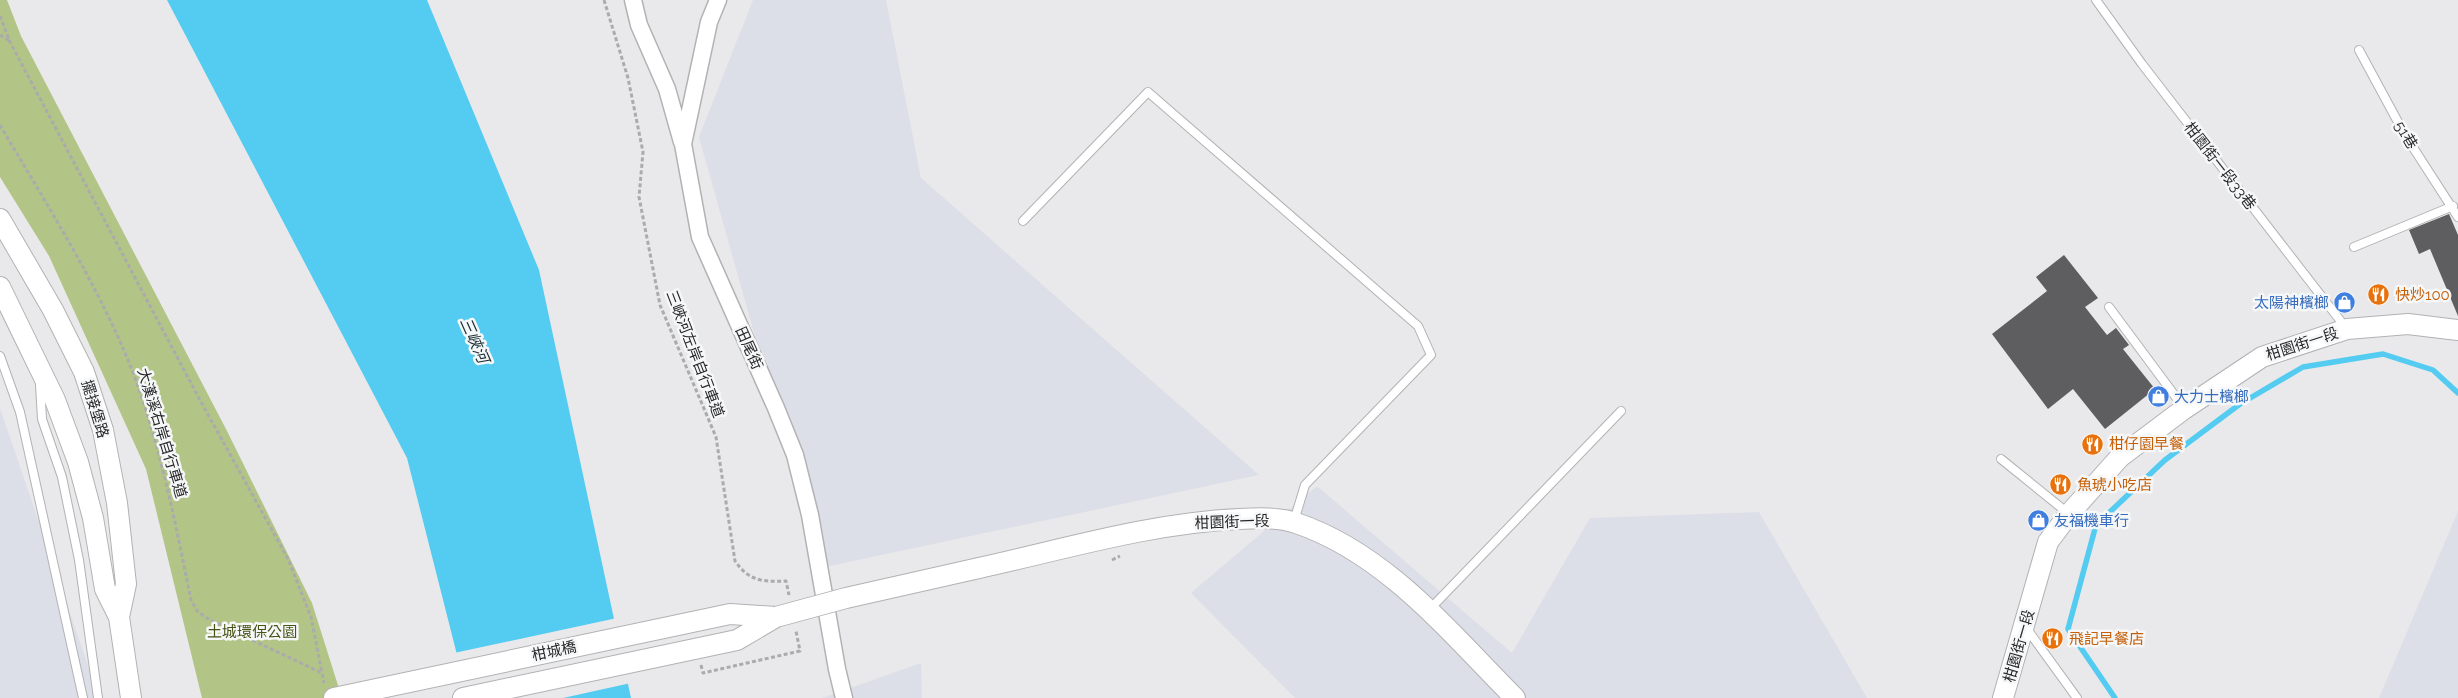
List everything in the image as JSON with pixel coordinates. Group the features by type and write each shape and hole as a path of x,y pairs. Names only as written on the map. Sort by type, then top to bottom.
{"street":[{"path":"633,0 639,26 666,89 682,144"},
{"name":"田尾街","path":"718,0 709,22 682,144 700,237 795,455 810,515 844,698"},
{"name":"擺接堡路","path":"0,219 54,310 84,372 103,430 117,503 126,584 119,617"},
{"name":"擺接堡路","path":"0,287 55,400 78,462 93,518 106,589 119,617 131,698"},
{"name":"柑園街一段","path":"2004,698 2048,542 2069,514 2120,457 2184,409 2262,357 2347,330 2408,324 2458,330"},
{"name":"柑園街一段","path":"979,568 1168,526 1258,518 1294,522 1331,538 1368,560 1391,577 1428,611 1515,698"},
{"name":"柑城橋","path":"463,698 737,640 776,617 846,598 979,568"},
{"name":"柑城橋","path":"330,694 730,614 776,617"}],"lane":[{"name":"柑園街一段33巷","path":"2096,0 2142,64 2347,330"},
{"name":"51巷","path":"2359,50 2405,135 2453,206 2458,217"},
{"path":"1023,221 1148,92 1418,326 1432,355 1305,485 1294,522"},
{"path":"2354,247 2453,206"},
{"path":"2109,307 2184,409"},
{"path":"0,356 20,412 83,698"},
{"path":"38,363 42,419 62,477 79,560 98,698"},
{"path":"1428,611 1621,411"},
{"path":"2000,459 2069,514"},
{"path":"2025,628 2077,698"}],"path":[{"name":"三峽河左岸自行車道","path":"604,0 628,78 643,152 639,197 660,305 716,438 734,561 743,573 765,582 786,581 790,599"},
{"path":"0,16 10,42 201,402 288,559 311,616 322,673 330,694"},
{"path":"0,35 10,42"},
{"name":"大漢溪右岸自行車道","path":"0,125 74,251 118,338 132,372 174,514 191,600 198,612 210,620 322,673"},
{"path":"700,664 703,674 800,651 794,625"}],"shaded area":[{"path":"753,0 886,0 921,178 1259,475 820,568 699,137"},
{"path":"0,408 99,698 0,698"},
{"path":"1317,486 1512,653 1590,518 1759,512 1867,698 1295,698 1191,593"},
{"path":"2458,511 2458,698 2379,698"},
{"path":"921,663 922,698 822,698"}],"green space":[{"name":"土城環保公園","path":"0,0 7,0 21,36 227,431 312,603 342,698 202,698 146,469 49,256 0,177"}],"water":[{"name":"三峽河","path":"167,0 427,0 539,270 631,698 468,698 407,458"}],"pier":[{"path":"617,618 631,683 563,698 465,698 454,653"}],"building":[{"path":"2449,214 2458,235 2458,316 2430,249 2419,254 2409,230"},
{"path":"2064,255 2098,298 2085,307 2107,335 2116,328 2129,345 2123,349 2155,389 2105,429 2073,389 2048,409 1992,334 2047,291 2036,277"}],"waterway":[{"path":"2115,698 2068,629 2096,525 2165,460 2240,404 2303,367 2383,354 2433,370 2458,393"}],"place":[{"name":"快炒100","path":"2379,295"},
{"name":"太陽神檳榔","path":"2345,303"},
{"name":"大力士檳榔","path":"2158,397"},
{"name":"柑仔園早餐","path":"2093,444"},
{"name":"魚琥小吃店","path":"2061,485"},
{"name":"友福機車行","path":"2038,521"},
{"name":"飛記早餐店","path":"2053,639"}]}
